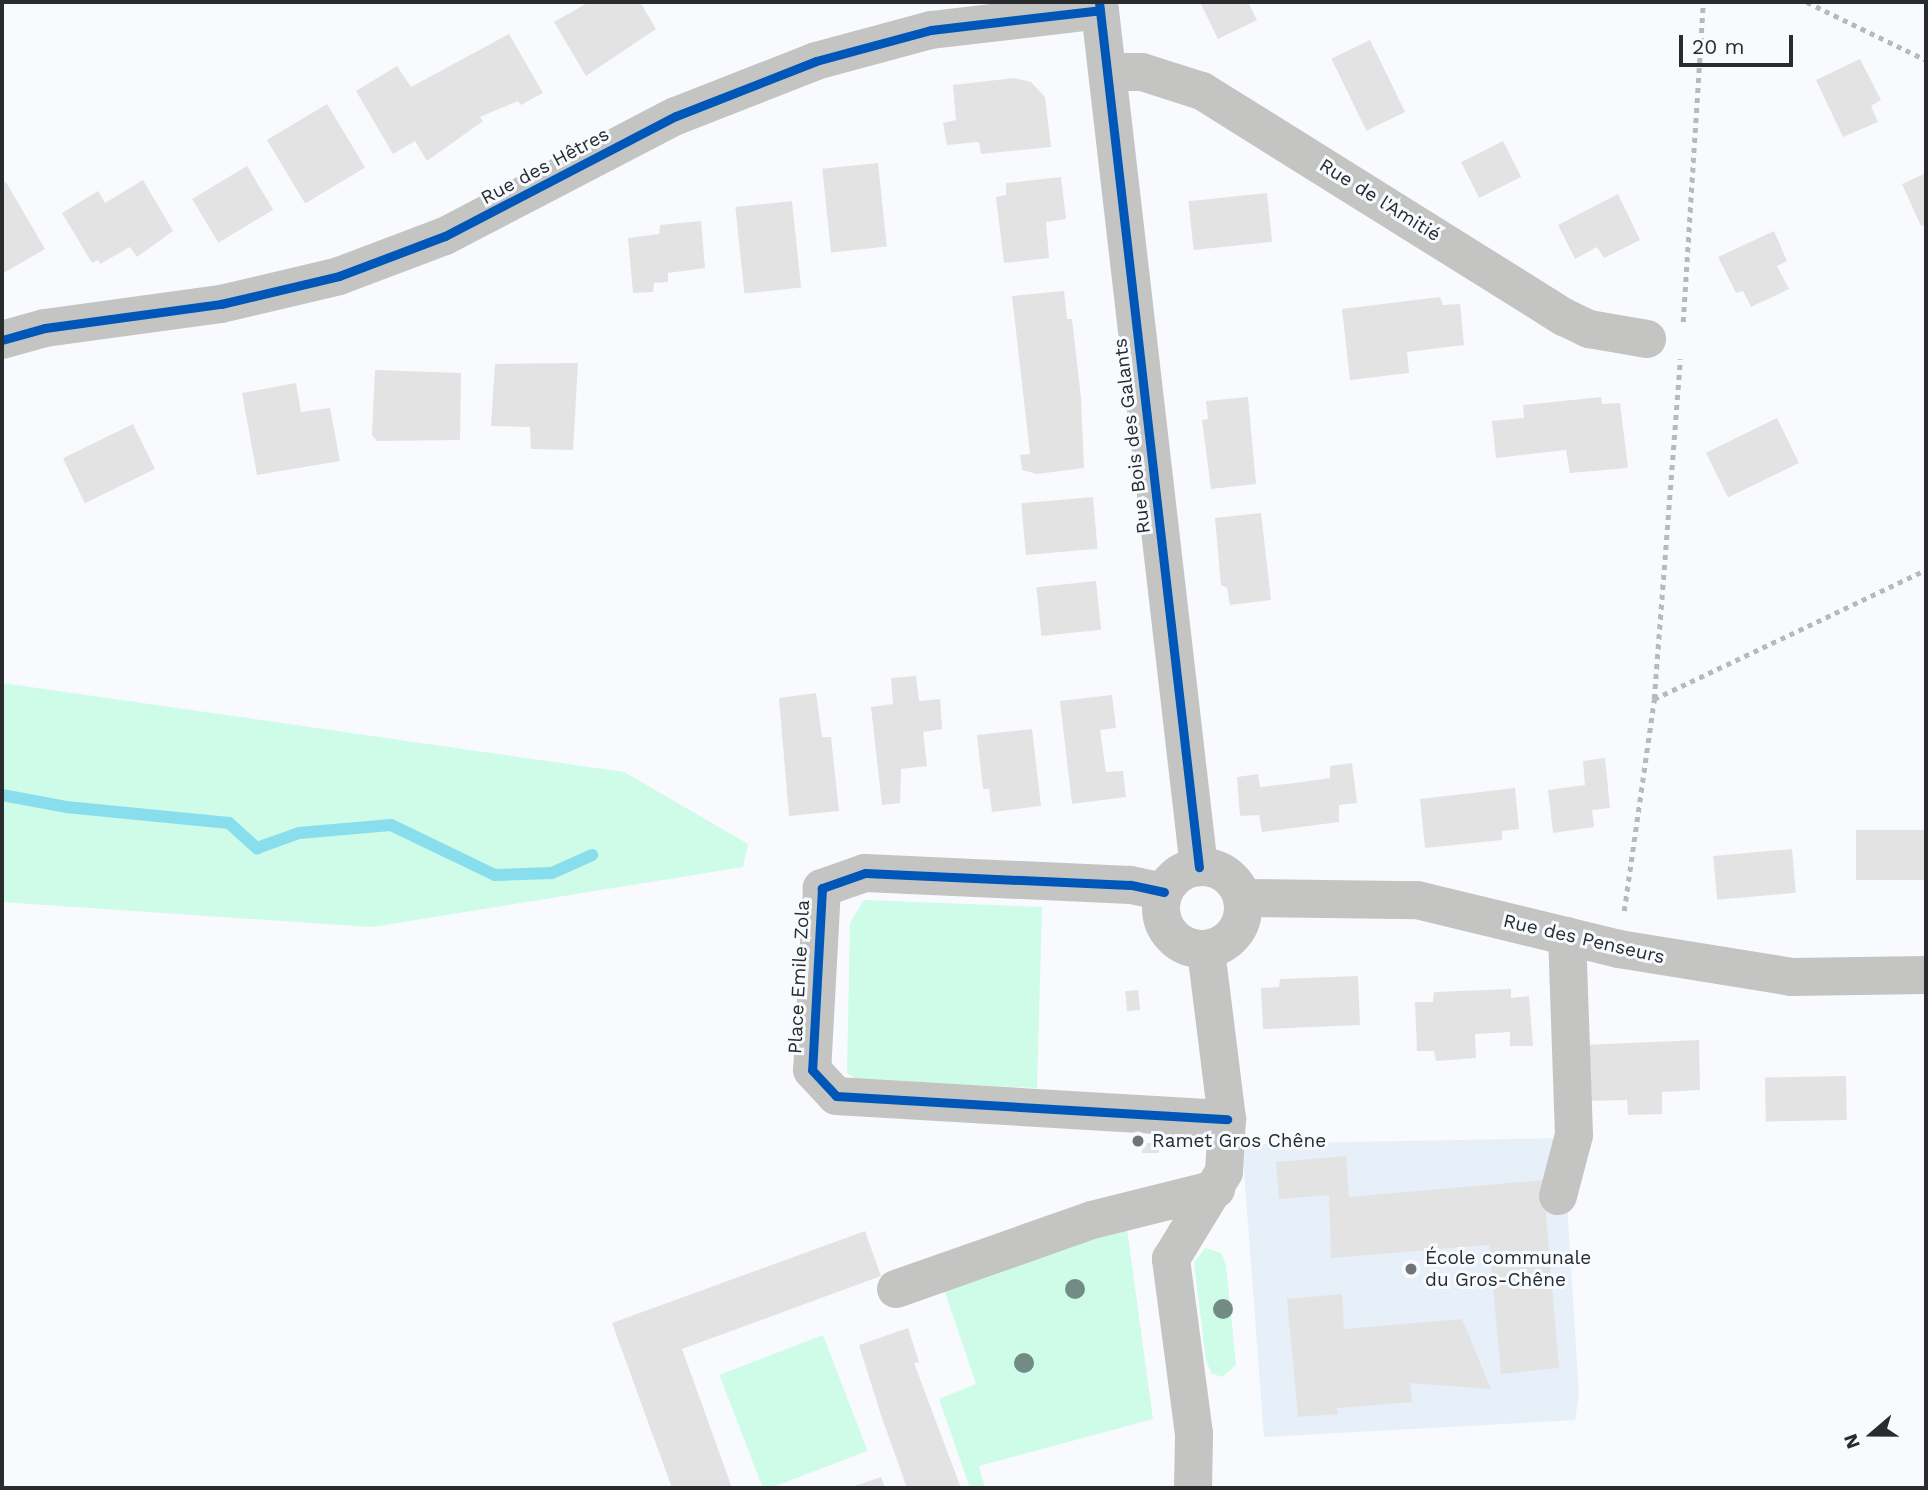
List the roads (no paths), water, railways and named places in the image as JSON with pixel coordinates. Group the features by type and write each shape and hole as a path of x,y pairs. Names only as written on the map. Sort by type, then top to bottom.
{"street":[{"name":"Rue Bois des Galants","path":"1099,6 1109,72 1199,867"},
{"name":"Rue des Hêtres","path":"2,340 45,328 221,304 339,276 457,231 676,116 816,61 930,30 1099,6"},
{"name":"Rue de l'Amitié","path":"1109,72 1142,72 1202,91 1564,317 1589,329 1670,340"},
{"path":"1199,867 1230,878 1241,898 1243,912 1231,937 1206,950 1182,945 1172,937 1161,916 1164,892 1178,874 1199,867"},
{"name":"Place Emile Zola","path":"1164,892 1130,885 864,873 822,888 812,1070 836,1096 1227,1119"},
{"name":"Rue des Penseurs","path":"1241,898 1417,901 1619,949 1791,977 1926,975"},
{"path":"1558,1196 1574,1135 1567,936"},
{"path":"1193,1488 1194,1434 1171,1259 1224,1172 1227,1119 1206,950"},
{"path":"896,1289 1092,1220 1216,1189"}],"waterway":[{"path":"2,795 66,807 229,823 257,848 299,833 391,825 495,875 552,873 592,855"}],"place":[{"name":"Ramet Gros Chêne","path":"1138,1141"},
{"name":"École communale du Gros-Chêne","path":"1411,1269"}]}
